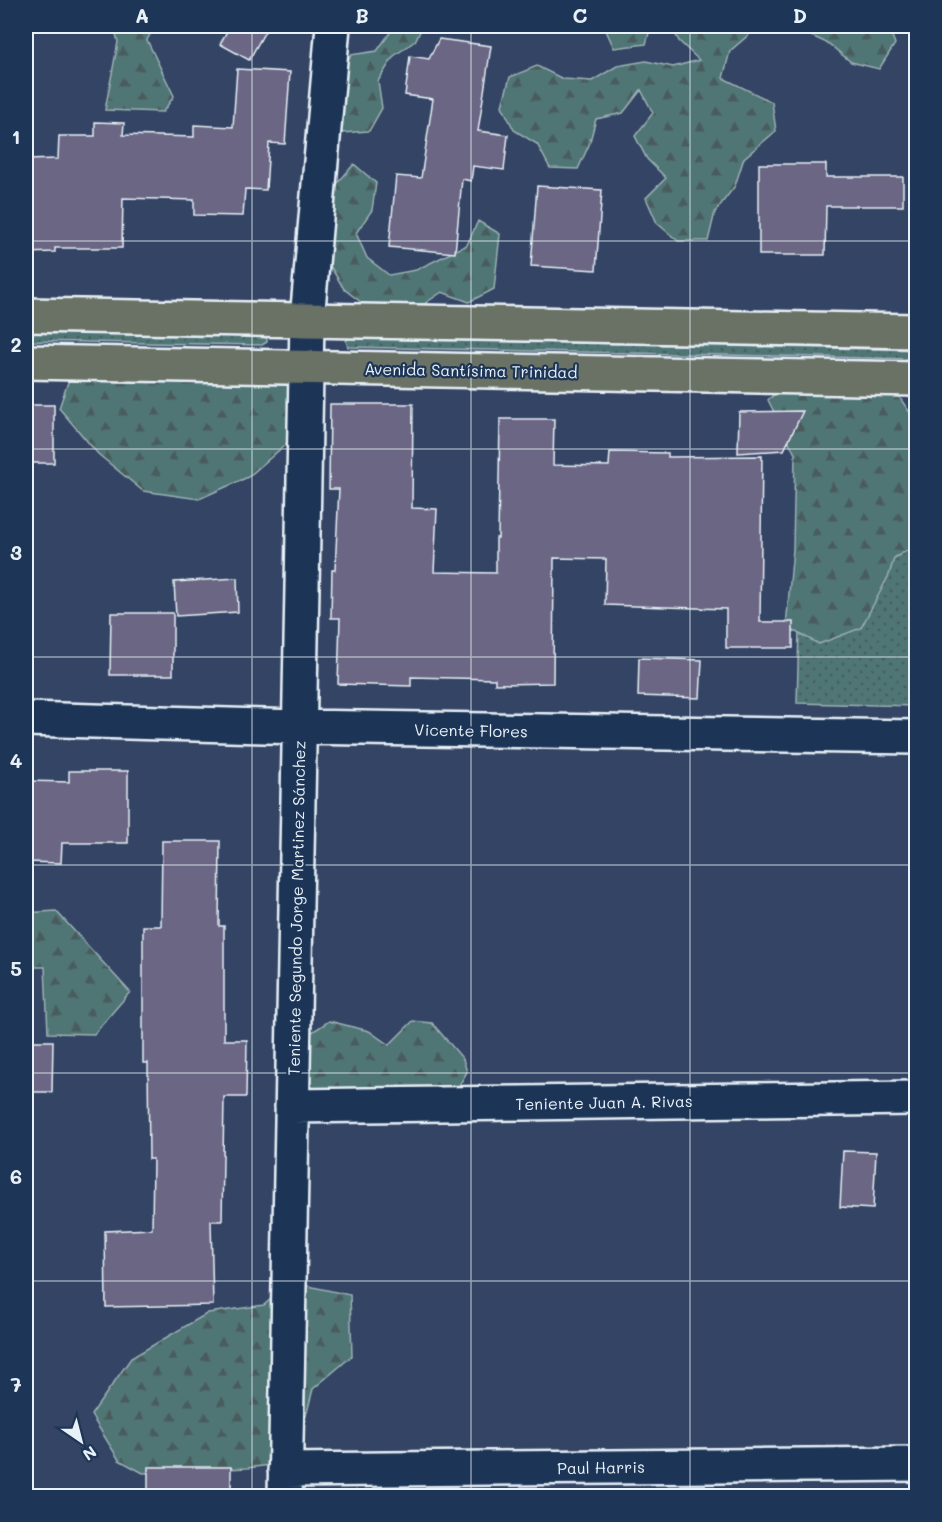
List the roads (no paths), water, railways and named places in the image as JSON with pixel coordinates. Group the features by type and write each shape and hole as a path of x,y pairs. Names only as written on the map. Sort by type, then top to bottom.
{"main road":[{"path":"26,315 916,331"},
{"name":"Avenida Santísima Trinidad","path":"26,362 916,379"}],"street":[{"name":"Teniente Segundo Jorge Martinez Sánchez","path":"285,1484 307,320 333,26"},
{"name":"Vicente Flores","path":"26,719 300,727 916,737"},
{"name":"Teniente Juan A. Rivas","path":"292,1106 916,1098"},
{"name":"Paul Harris","path":"285,1484 916,1464"}]}
